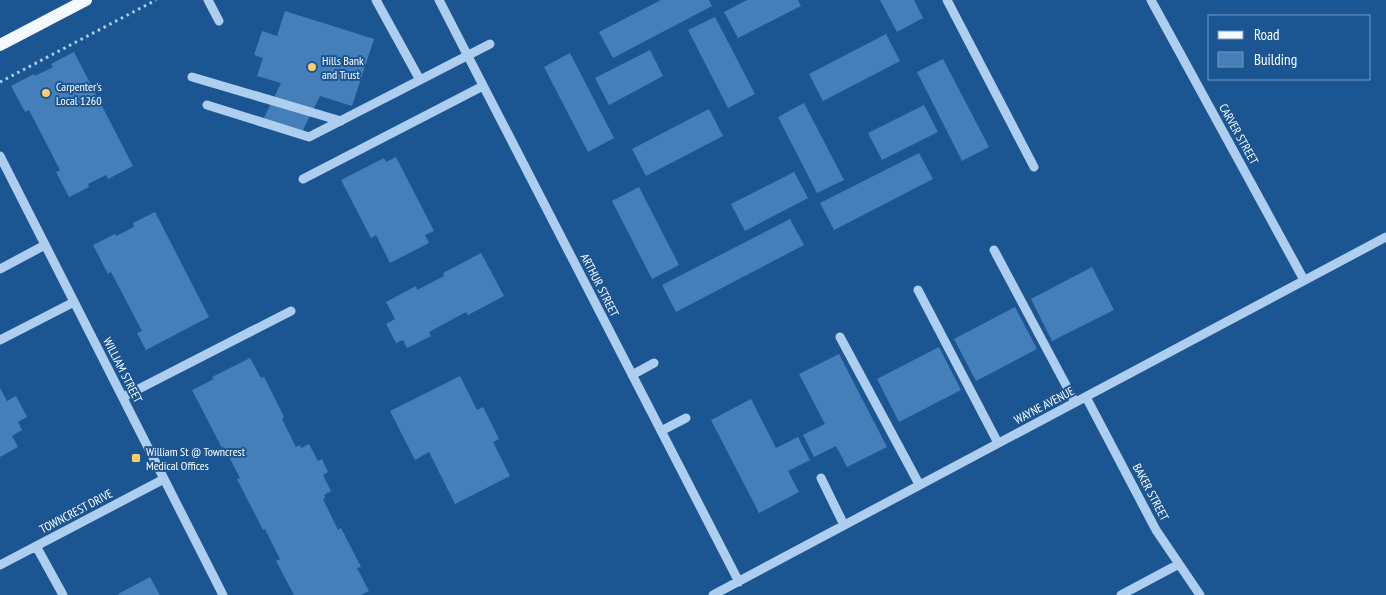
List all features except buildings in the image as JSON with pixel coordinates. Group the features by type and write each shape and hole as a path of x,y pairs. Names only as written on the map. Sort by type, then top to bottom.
{"main road":[{"path":"0,45 86,0"}],"street":[{"path":"208,0 219,20"},
{"path":"376,0 420,80"},
{"name":"ARTHUR STREET","path":"439,0 739,582"},
{"path":"947,0 1034,167"},
{"name":"CARVER STREET","path":"1151,0 1304,280"},
{"path":"207,105 308,138 490,44"},
{"path":"192,77 341,121"},
{"path":"303,179 483,86"},
{"name":"WILLIAM STREET","path":"0,156 223,595"},
{"name":"WAYNE AVENUE","path":"713,595 919,484 1386,238"},
{"path":"0,269 45,245"},
{"path":"994,250 1075,402"},
{"path":"918,290 998,443"},
{"path":"0,340 74,302"},
{"path":"123,397 291,311"},
{"path":"840,337 919,484"},
{"path":"632,375 654,363"},
{"name":"BAKER STREET","path":"1086,397 1156,530 1200,595"},
{"path":"661,431 686,418"},
{"path":"821,478 844,525"},
{"name":"TOWNCREST DRIVE","path":"0,565 164,479"},
{"path":"36,546 62,593"},
{"path":"1121,595 1179,564"}],"path":[{"path":"0,82 156,0"}],"place":[{"name":"Hills Bank and Trust","path":"312,67"},
{"name":"Carpenter's Local 1260","path":"46,93"},
{"name":"William St @ Towncrest Medical Offices","path":"136,458"}]}
